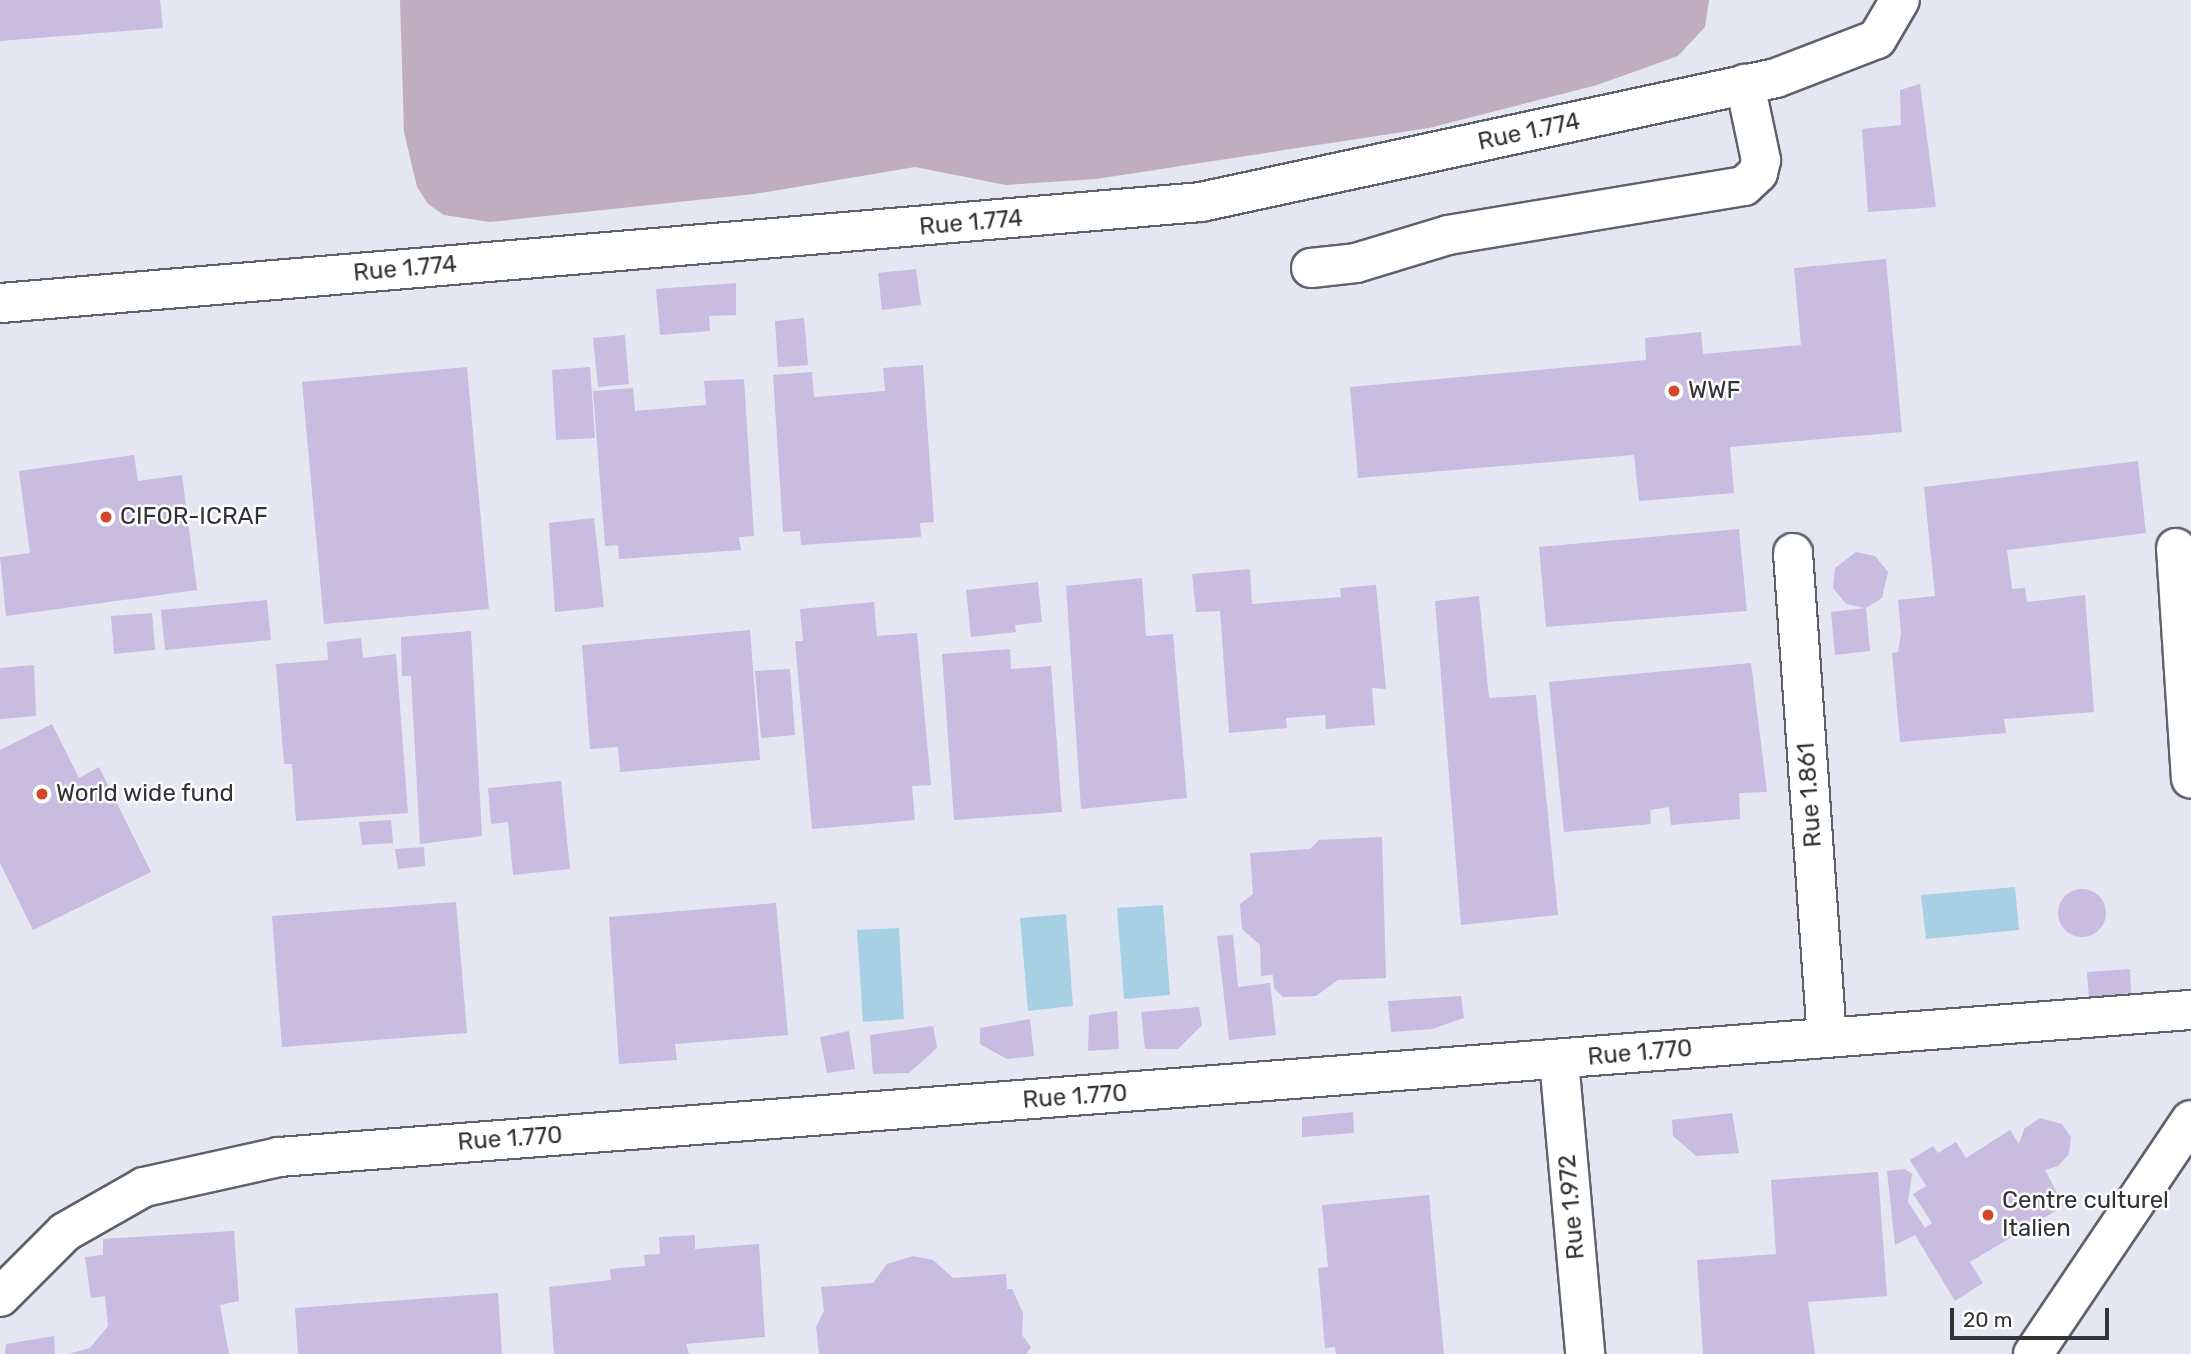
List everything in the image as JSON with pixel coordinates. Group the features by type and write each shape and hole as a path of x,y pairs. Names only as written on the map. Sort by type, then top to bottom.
{"street":[{"name":"Rue 1.774","path":"1,303 1201,202 1776,78 1877,39 1900,0"},
{"path":"1311,268 1356,263 1448,235 1744,186 1758,173 1761,160 1745,84"},
{"path":"2176,548 2191,779"},
{"name":"Rue 1.861","path":"1793,553 1828,1038"},
{"name":"Rue 1.770","path":"0,1297 65,1232 144,1187 279,1157 2191,1010"},
{"name":"Rue 1.972","path":"1559,1060 1585,1354"},
{"path":"2033,1354 2191,1120"}],"shaded area":[{"path":"400,0 1709,0 1705,27 1678,56 1597,85 1429,128 1096,179 1006,185 915,167 754,194 490,222 444,215 428,204 417,187 404,132"}],"water":[{"path":"2015,887 2019,930 1926,939 1921,895"},
{"path":"1163,905 1170,995 1124,999 1117,908"},
{"path":"1066,914 1073,1006 1028,1011 1020,918"},
{"path":"899,928 904,1019 863,1022 857,930"}],"building":[{"path":"0,0 160,0 163,28 0,41"},
{"path":"1920,84 1936,207 1868,212 1862,129 1901,125 1900,90"},
{"path":"1886,259 1902,432 1730,447 1734,493 1639,501 1634,455 1358,478 1350,387 1646,360 1645,338 1701,332 1703,354 1801,345 1794,268"},
{"path":"916,269 921,305 882,310 878,273"},
{"path":"736,283 736,315 709,316 710,331 660,335 656,289"},
{"path":"804,318 808,365 778,367 775,321"},
{"path":"625,335 629,384 598,387 593,338"},
{"path":"923,365 934,522 920,523 921,537 801,545 800,531 783,532 773,375 812,372 814,397 885,391 883,368"},
{"path":"467,367 489,609 324,624 302,382"},
{"path":"590,367 595,438 556,440 552,370"},
{"path":"744,379 754,536 739,537 741,550 619,559 618,545 605,546 593,391 633,388 635,411 706,405 704,381"},
{"name":"CIFOR-ICRAF","path":"134,455 138,481 182,475 197,590 6,616 0,557 30,553 19,471"},
{"path":"2138,461 2146,533 2007,550 2012,589 2025,588 2027,602 2085,595 2094,712 2004,719 2006,733 1900,742 1892,653 1898,652 1901,633 1898,600 1935,596 1924,487"},
{"path":"594,518 604,607 555,612 549,523"},
{"path":"1739,529 1747,611 1546,627 1539,547"},
{"path":"1856,552 1875,556 1888,572 1882,598 1866,608 1870,651 1835,655 1831,612 1865,608 1846,604 1833,588 1835,568"},
{"path":"1250,569 1252,604 1341,597 1340,588 1376,585 1386,689 1372,688 1375,725 1326,729 1325,715 1286,718 1287,728 1229,733 1220,611 1196,612 1192,574"},
{"path":"1142,578 1146,636 1173,634 1187,798 1081,809 1066,586"},
{"path":"1038,582 1042,622 1015,625 1016,632 971,637 966,590"},
{"path":"1479,596 1489,698 1536,695 1558,915 1461,925 1435,601"},
{"path":"267,600 271,640 165,650 161,610"},
{"path":"874,602 877,636 917,633 931,785 912,786 915,820 812,829 795,641 803,641 800,609"},
{"path":"152,613 155,650 114,654 111,616"},
{"path":"750,630 760,760 620,772 618,747 590,749 582,645"},
{"path":"471,631 482,836 420,844 411,676 402,676 401,637"},
{"path":"361,638 363,658 396,654 408,813 296,821 292,764 284,764 276,664 328,660 327,642"},
{"path":"1010,649 1011,669 1051,666 1062,812 954,820 942,654"},
{"path":"1751,663 1767,792 1739,793 1740,819 1671,825 1669,807 1650,810 1651,824 1564,832 1549,682"},
{"path":"34,665 36,716 0,719 0,668"},
{"path":"790,669 795,735 761,738 755,671"},
{"path":"52,724 79,778 99,767 151,872 33,930 0,863 0,750"},
{"path":"561,781 570,869 513,875 508,822 491,824 488,788"},
{"path":"391,820 393,843 362,845 359,822"},
{"path":"1382,837 1386,978 1338,980 1316,996 1283,997 1274,988 1273,975 1261,976 1260,945 1242,929 1240,904 1253,894 1250,853 1310,849 1319,840"},
{"path":"424,847 425,866 398,869 395,849"},
{"path":"2082,889 2099,896 2106,913 2099,930 2082,937 2065,930 2058,913 2065,896"},
{"path":"456,902 467,1033 282,1047 272,916"},
{"path":"776,903 788,1035 675,1044 677,1060 619,1064 609,917"},
{"path":"1233,935 1238,987 1270,983 1276,1035 1229,1040 1217,936"},
{"path":"2130,969 2131,993 2089,997 2087,972"},
{"path":"1461,996 1464,1018 1432,1029 1391,1032 1388,1001"},
{"path":"1199,1007 1202,1025 1178,1049 1145,1049 1141,1012"},
{"path":"1117,1011 1119,1049 1088,1051 1089,1015"},
{"path":"1030,1019 1034,1056 1007,1059 980,1044 980,1028"},
{"path":"933,1026 937,1048 909,1073 873,1074 870,1035"},
{"path":"849,1031 855,1069 827,1073 820,1037"},
{"path":"1353,1112 1354,1133 1302,1137 1302,1117"},
{"path":"1732,1113 1739,1153 1696,1156 1673,1136 1672,1120"},
{"name":"Centre culturel Italien","path":"2040,1118 2062,1124 2071,1137 2069,1154 2058,1166 2045,1170 2064,1206 1970,1262 1983,1283 1955,1301 1915,1235 1895,1245 1887,1171 1905,1169 1912,1174 1908,1202 1925,1228 1932,1223 1913,1194 1926,1186 1910,1160 1933,1146 1938,1153 1956,1142 1966,1158 2010,1130 2019,1144 2024,1129"},
{"path":"1878,1172 1887,1296 1808,1302 1815,1354 1703,1354 1697,1260 1776,1254 1771,1180"},
{"path":"1429,1195 1444,1354 1336,1354 1335,1347 1325,1348 1318,1268 1328,1267 1322,1205"},
{"path":"234,1231 239,1301 220,1305 229,1354 68,1354 90,1348 108,1326 105,1296 91,1298 85,1257 103,1255 103,1239"},
{"path":"695,1235 695,1249 759,1244 765,1337 686,1344 689,1354 554,1354 549,1287 611,1280 610,1269 645,1266 644,1255 660,1254 659,1237"},
{"path":"913,1256 933,1260 953,1278 1006,1274 1007,1289 1012,1289 1023,1313 1022,1335 1031,1347 1027,1354 819,1354 816,1327 824,1311 821,1287 873,1283 887,1264"},
{"path":"498,1293 502,1354 298,1354 295,1308"},
{"path":"54,1336 55,1354 5,1354 6,1344"}],"place":[{"name":"WWF","path":"1674,391"},
{"name":"CIFOR-ICRAF","path":"106,517"},
{"name":"World wide fund","path":"42,794"},
{"name":"Centre culturel Italien","path":"1988,1215"}]}
